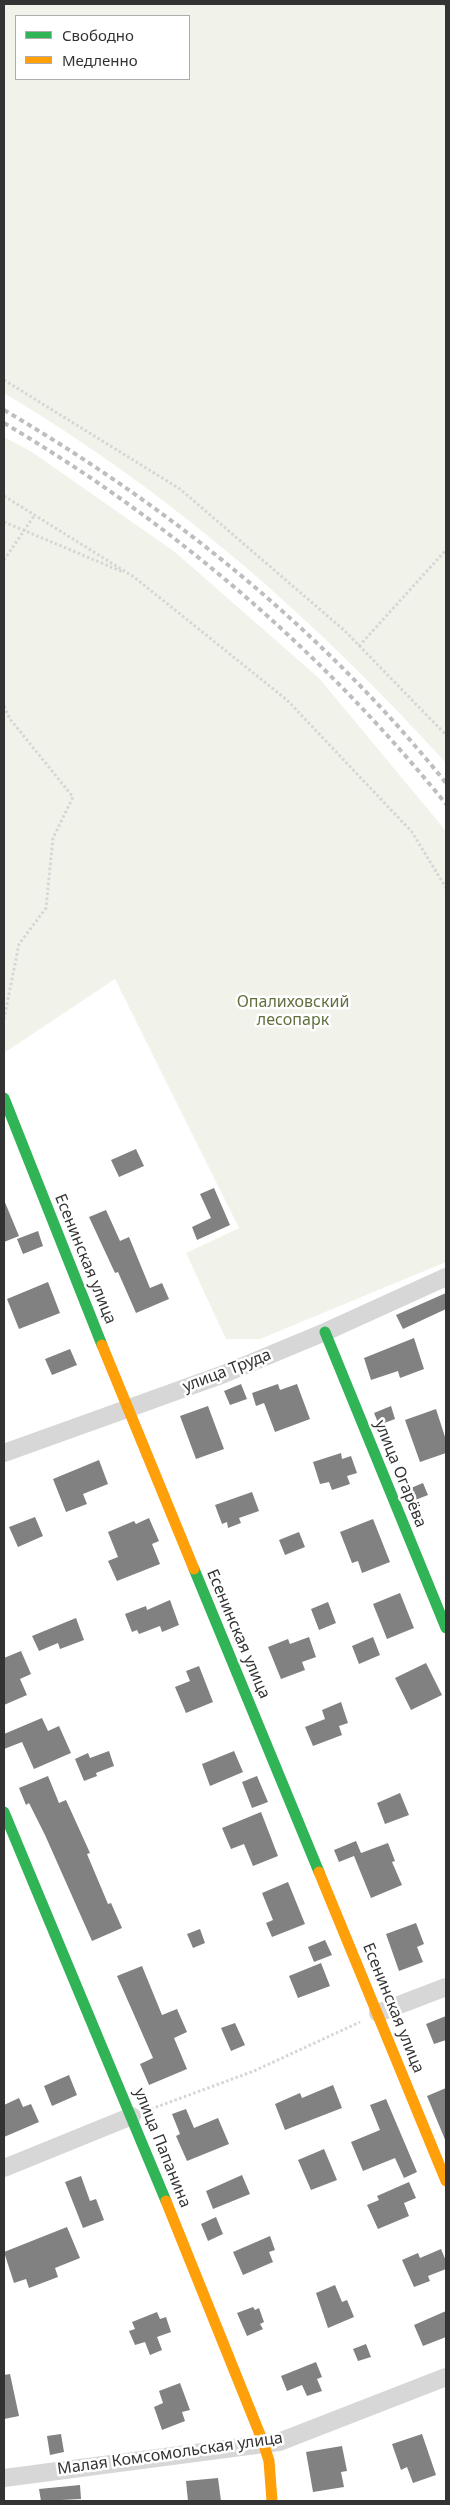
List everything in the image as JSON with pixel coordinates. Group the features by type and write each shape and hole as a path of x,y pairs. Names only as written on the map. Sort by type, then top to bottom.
{"street":[{"name":"Есенинская улица","path":"4,1098 126,1408 446,2181"},
{"name":"улица Труда","path":"4,1453 224,1374 325,1332 446,1277"},
{"name":"улица Огарёва","path":"325,1332 446,1628"},
{"name":"улица Папанина","path":"4,1812 132,2116 263,2442 269,2460 272,2501"},
{"path":"378,2013 446,1987"},
{"path":"4,2168 132,2116"},
{"name":"Малая Комсомольская улица","path":"4,2478 263,2442 280,2442 446,2377"}],"path":[{"path":"4,380 180,489 345,631 446,735"},
{"path":"4,496 134,577 287,700 412,832 446,888"},
{"path":"4,560 34,516"},
{"path":"4,522 23,532 134,577"},
{"path":"359,646 446,550"},
{"path":"4,706 10,720 73,797 53,838 46,908 19,944 4,1019"},
{"path":"132,2116 254,2071 378,2013"}],"green space":[{"path":"4,4 446,4 446,763 396,709 293,609 183,516 126,473 4,393"},
{"name":"Опалиховский лесопарк","path":"4,437 32,452 175,552 319,678 446,831 446,1262 260,1339 226,1339 186,1253 239,1228 115,979 4,1053"}],"building":[{"path":"136,1149 144,1166 119,1177 111,1160"},
{"path":"214,1188 230,1225 197,1240 192,1227 211,1218 200,1194"},
{"path":"4,1200 19,1236 4,1242"},
{"path":"106,1210 120,1241 129,1237 150,1288 162,1283 169,1299 136,1313 118,1272 115,1273 89,1217"},
{"path":"38,1231 43,1246 23,1254 17,1239"},
{"path":"48,1282 60,1313 19,1329 7,1299"},
{"path":"446,1293 446,1309 403,1329 396,1315"},
{"path":"414,1338 424,1369 400,1378 398,1371 371,1380 364,1358"},
{"path":"70,1349 77,1365 52,1375 45,1359"},
{"path":"241,1384 247,1399 230,1405 224,1391"},
{"path":"278,1384 280,1390 297,1384 310,1419 275,1432 264,1403 256,1406 252,1393"},
{"path":"208,1406 224,1449 196,1459 180,1416"},
{"path":"391,1406 395,1419 379,1425 374,1413"},
{"path":"436,1409 446,1440 446,1453 420,1462 405,1420"},
{"path":"341,1453 342,1459 351,1456 357,1473 347,1476 350,1484 332,1490 329,1482 320,1484 313,1462"},
{"path":"99,1460 108,1484 83,1494 87,1504 66,1512 53,1479"},
{"path":"423,1483 428,1495 410,1502 406,1490"},
{"path":"252,1492 259,1511 239,1518 241,1523 228,1528 227,1522 222,1524 215,1505"},
{"path":"35,1517 43,1536 18,1547 9,1527"},
{"path":"149,1518 159,1541 152,1544 160,1564 117,1581 108,1561 118,1557 108,1532 134,1521 136,1524"},
{"path":"373,1519 390,1562 362,1573 358,1561 352,1563 340,1532"},
{"path":"299,1532 305,1547 285,1555 279,1540"},
{"path":"400,1593 414,1628 387,1639 373,1604"},
{"path":"170,1600 179,1625 162,1632 160,1626 139,1634 137,1630 132,1632 125,1614 146,1606 147,1610"},
{"path":"328,1602 336,1623 319,1630 311,1609"},
{"path":"76,1618 84,1640 60,1649 58,1643 39,1651 32,1636"},
{"path":"309,1637 316,1657 302,1662 305,1670 281,1679 268,1647 288,1639 290,1644"},
{"path":"373,1637 380,1655 359,1664 352,1646"},
{"path":"21,1651 31,1674 20,1679 27,1695 4,1705 4,1658"},
{"path":"426,1663 442,1695 411,1710 395,1678"},
{"path":"199,1666 213,1702 186,1713 175,1687 190,1681 186,1671"},
{"path":"341,1702 348,1723 339,1726 342,1735 313,1746 305,1727 325,1719 322,1710"},
{"path":"42,1718 48,1731 59,1726 71,1753 34,1769 22,1742 4,1749 4,1734"},
{"path":"109,1751 114,1766 96,1773 97,1776 84,1781 75,1759 88,1753 90,1758"},
{"path":"234,1751 243,1772 210,1786 202,1764"},
{"path":"48,1776 59,1803 66,1800 90,1853 87,1854 108,1904 111,1903 122,1928 92,1941 45,1835 29,1803 26,1805 19,1788"},
{"path":"257,1776 268,1802 252,1808 242,1782"},
{"path":"400,1793 409,1815 385,1824 377,1803"},
{"path":"261,1812 278,1856 253,1866 244,1844 231,1849 222,1828"},
{"path":"356,1841 361,1853 388,1843 395,1861 392,1862 402,1885 371,1898 354,1856 339,1862 334,1850"},
{"path":"288,1882 305,1924 272,1937 266,1923 273,1920 262,1893"},
{"path":"416,1923 424,1944 417,1947 423,1962 399,1971 386,1934"},
{"path":"200,1929 205,1943 193,1948 187,1934"},
{"path":"325,1940 332,1955 314,1962 308,1947"},
{"path":"321,1963 330,1986 298,1998 289,1976"},
{"path":"142,1966 162,2015 177,2009 187,2032 174,2038 187,2069 149,2085 140,2064 153,2058 117,1976"},
{"path":"446,2016 446,2040 434,2044 426,2024"},
{"path":"235,2023 245,2045 231,2051 221,2028"},
{"path":"69,2075 77,2095 52,2106 44,2086"},
{"path":"333,2085 342,2108 285,2130 275,2104 300,2093 302,2098"},
{"path":"446,2088 446,2142 427,2096"},
{"path":"19,2098 23,2107 31,2104 39,2122 4,2137 4,2105"},
{"path":"386,2099 417,2172 404,2178 395,2158 363,2171 351,2142 380,2130 370,2105"},
{"path":"186,2109 194,2128 218,2118 229,2144 187,2161 176,2136 180,2134 172,2114"},
{"path":"324,2149 337,2180 311,2190 298,2160"},
{"path":"242,2175 250,2194 213,2209 206,2191"},
{"path":"81,2176 90,2201 96,2199 104,2220 83,2228 65,2182"},
{"path":"409,2182 416,2198 404,2203 409,2216 378,2229 367,2205 379,2200 377,2196"},
{"path":"216,2217 223,2234 208,2241 201,2224"},
{"path":"67,2227 80,2258 55,2268 58,2277 29,2288 26,2279 14,2283 4,2252"},
{"path":"270,2236 275,2250 269,2252 273,2262 243,2275 233,2252"},
{"path":"441,2249 446,2261 446,2269 428,2276 430,2281 414,2287 402,2260 418,2253 420,2258"},
{"path":"335,2285 342,2302 347,2300 354,2317 328,2328 316,2293"},
{"path":"253,2307 255,2310 259,2308 264,2322 260,2324 263,2329 247,2336 237,2313"},
{"path":"446,2311 446,2337 423,2346 414,2325"},
{"path":"157,2312 160,2319 166,2317 171,2332 157,2337 162,2350 150,2355 145,2342 135,2345 129,2331 135,2329 132,2322"},
{"path":"366,2344 371,2357 358,2361 353,2349"},
{"path":"316,2362 322,2377 317,2379 322,2391 307,2396 302,2385 287,2391 281,2376"},
{"path":"10,2374 19,2416 4,2419 4,2375"},
{"path":"180,2383 190,2410 182,2412 185,2421 162,2430 154,2407 163,2403 159,2391"},
{"path":"61,2434 64,2452 50,2455 47,2436"},
{"path":"422,2434 436,2475 413,2483 407,2467 401,2470 392,2444"},
{"path":"342,2446 347,2471 341,2472 344,2487 313,2492 306,2452"},
{"path":"218,2478 221,2501 188,2501 186,2481"},
{"path":"80,2485 81,2499 41,2501 39,2489"}],"railway":[{"path":"4,410 126,488 242,576 297,624 349,674 399,727 446,783"},
{"path":"4,423 127,503 242,594 348,694 446,804"}],"traffic: fast":[{"path":"4,1098 102,1345"},
{"path":"325,1332 446,1628"},
{"path":"194,1569 319,1872"},
{"path":"4,1812 166,2201"}],"traffic: slow":[{"path":"102,1345 194,1569"},
{"path":"319,1872 446,2181"},
{"path":"166,2201 263,2442 269,2461 272,2501"}]}
